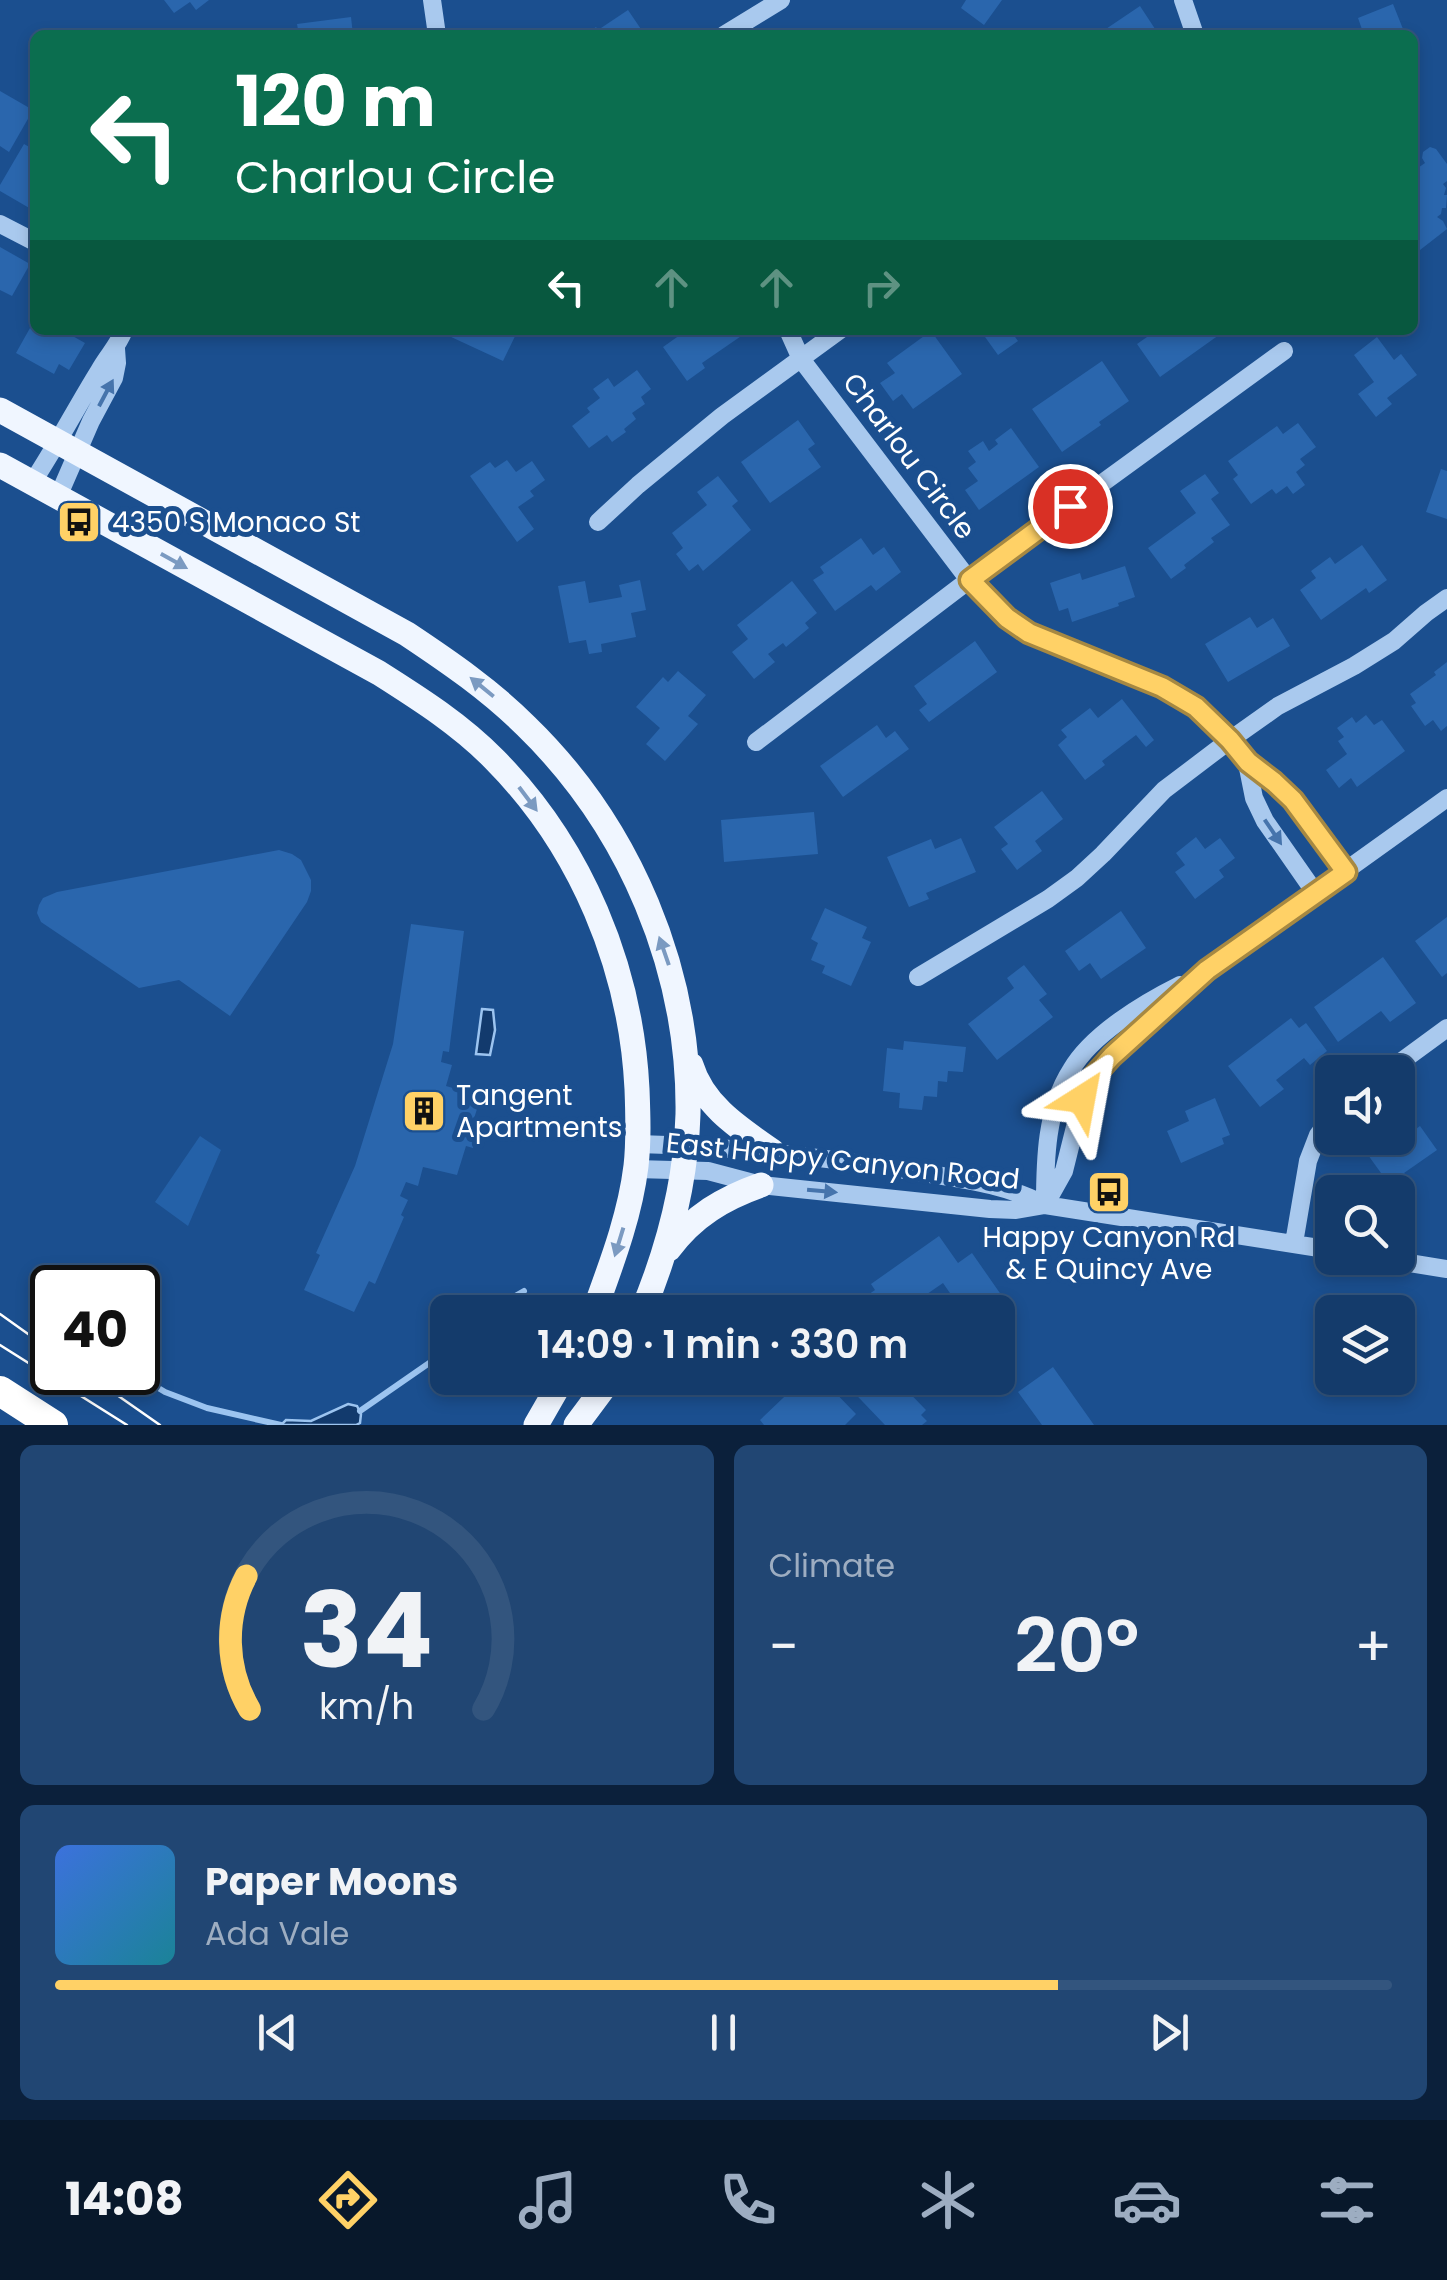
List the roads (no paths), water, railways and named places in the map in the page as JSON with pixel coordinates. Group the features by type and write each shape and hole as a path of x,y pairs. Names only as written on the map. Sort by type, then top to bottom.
{"highway":[{"path":"0,1391 53,1425"}],"main road":[{"path":"0,410 407,634 463,671 529,729 596,811 625,857 668,962 694,1076 736,1126 772,1151"},
{"path":"0,466 379,673 428,704 495,760 556,836 608,940 623,987 636,1074 637,1156 626,1216 600,1295"},
{"path":"648,1295 674,1219 683,1158 688,1113 685,1046"},
{"path":"661,1262 686,1230 711,1208 761,1185"},
{"path":"536,1425 553,1395"},
{"path":"576,1425 598,1395"}],"street":[{"path":"432,0 436,30"},
{"path":"732,30 781,0"},
{"path":"1182,0 1193,30"},
{"path":"0,224 30,239"},
{"path":"58,498 68,447 100,368 122,335"},
{"name":"Charlou Circle","path":"790,335 800,359 970,580 1007,618 1029,633 1162,687 1196,707 1248,762 1293,800 1346,872"},
{"path":"598,522 722,416 833,335"},
{"path":"756,742 1284,351"},
{"path":"32,483 68,447"},
{"path":"918,977 1077,878 1164,790 1230,740 1278,706 1394,642 1447,598"},
{"name":"Charlou Circle","path":"1248,762 1254,798 1264,821 1316,894"},
{"path":"1045,1206 1064,1170 1078,1112 1094,1076 1112,1056 1207,970 1447,798"},
{"path":"1410,1055 1447,1028"},
{"path":"1294,1243 1308,1161 1315,1143"},
{"name":"East Happy Canyon Road","path":"637,1156 683,1158 772,1151 984,1183 1014,1190 1045,1206"},
{"name":"East Happy Canyon Road","path":"683,1158 708,1172 761,1185 990,1209 1045,1206 1315,1247"},
{"path":"1415,1264 1447,1269"}],"waterway":[{"path":"517,1295 524,1291"},
{"path":"360,1411 430,1362"},
{"path":"160,1389 207,1408 281,1425"}],"tram line":[{"path":"0,1314 30,1335"},
{"path":"0,1345 127,1425"},
{"path":"117,1395 160,1425"}],"place":[{"name":"4350 S Monaco St","path":"79,522"},
{"name":"Tangent Apartments","path":"424,1111"},
{"name":"Happy Canyon Rd & E Quincy Ave","path":"1109,1192"}]}
